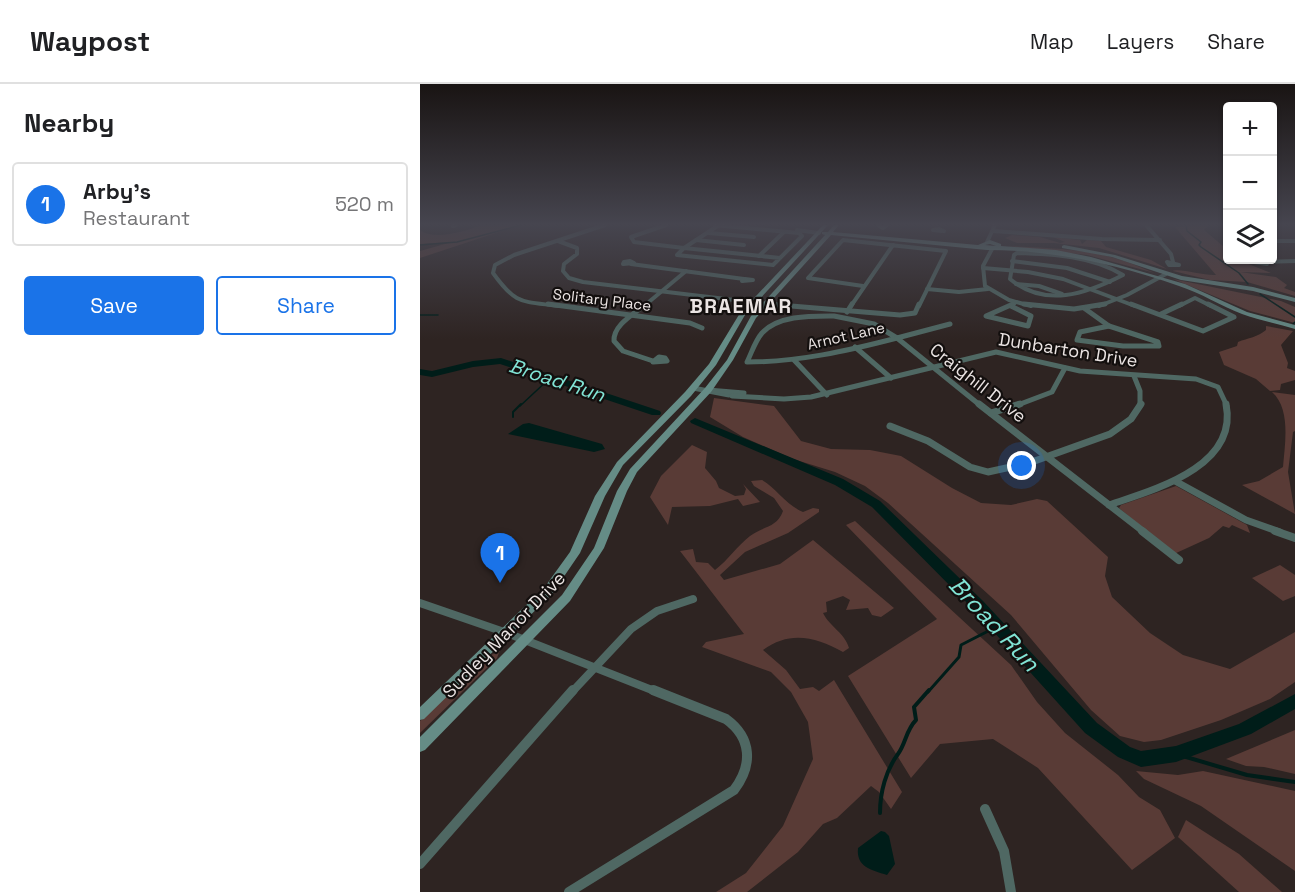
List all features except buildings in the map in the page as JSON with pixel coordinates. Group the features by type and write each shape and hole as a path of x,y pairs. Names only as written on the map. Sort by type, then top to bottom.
{"main road":[{"name":"Sudley Manor Drive","path":"420,716 533,607 563,572 583,538 606,485 620,464 693,388 712,365 732,329 752,302 790,263"},
{"name":"Sudley Manor Drive","path":"420,746 566,598 590,566 633,471 708,390 730,360 753,317 803,263"},
{"path":"1105,263 1196,290 1245,313 1295,327"},
{"path":"1136,263 1166,274 1253,289 1295,300"}],"street":[{"name":"Solitary Place","path":"500,263 495,266 493,273 509,295 537,304 690,323 702,328"},
{"path":"567,263 563,267 564,274 569,278 590,284 847,312 912,315 940,263"},
{"path":"746,263 767,265 776,263"},
{"path":"821,263 808,278 864,286"},
{"path":"847,312 880,263"},
{"path":"984,263 981,278 988,289"},
{"path":"1012,263 1010,279 1016,284 1039,286 1065,296 1092,290 1123,274 1089,263"},
{"path":"1025,263 1067,268 1110,282"},
{"path":"631,264 744,279"},
{"path":"983,268 1054,276 1203,331 1234,317 1195,298 1161,314"},
{"path":"653,361 621,349 612,340 614,332 686,271"},
{"path":"927,289 959,292 988,289 1016,302 1042,307 1084,308 1118,299 1166,274"},
{"path":"1011,306 1031,316 1028,326 986,316 993,310 1011,306 1016,302"},
{"path":"1084,308 1109,326 1158,342 1159,346 1077,340 1080,332 1109,326"},
{"name":"Craighill Drive","path":"747,362 765,330 777,323 797,318 820,317 860,321 881,327 1179,560"},
{"name":"Arnot Lane","path":"747,362 795,360 950,324"},
{"path":"855,347 891,378"},
{"name":"Dunbarton Drive","path":"708,390 730,397 792,399 827,395 996,352 1065,368 1134,376 1196,379 1211,383 1222,391 1228,410 1224,436 1204,462 1175,481 1109,505"},
{"path":"795,360 827,395"},
{"path":"991,413 1038,399 1052,392 1065,368"},
{"path":"890,426 894,430 926,441 982,471 1001,471 1102,438 1128,423 1138,410 1141,401 1141,391 1134,376"},
{"name":"Dunbarton Drive","path":"693,388 726,390 763,397"},
{"name":"Dunbarton Drive","path":"720,394 740,397"},
{"path":"1175,481 1246,520 1295,538"},
{"path":"420,864 552,713 631,629 651,614 672,604 693,599"},
{"path":"420,603 507,633 726,719 743,735 749,760 743,778 728,794 569,892"},
{"path":"986,809 1004,851 1011,892"}],"shaded area":[{"path":"1116,263 1130,263 1155,273"},
{"path":"1147,263 1156,263 1167,269"},
{"path":"1205,263 1248,264 1271,273 1240,272 1276,277 1287,285 1284,288 1295,292 1295,296 1247,282 1210,280 1173,271 1216,275"},
{"path":"1173,279 1281,301 1295,307 1295,323 1250,311"},
{"path":"1266,326 1293,331 1281,345 1288,363 1287,368 1295,371 1295,380 1281,384 1280,390 1270,391 1256,379 1224,365 1219,352 1260,334 1266,330"},
{"path":"1272,392 1295,395 1295,431 1293,432 1288,472 1295,514 1242,485 1259,481 1283,467 1284,417 1278,399"},
{"path":"714,398 774,406 801,441 831,449 870,450 901,456 981,503 1011,505 1037,499 1047,501 1108,557 1105,576 1112,597 1150,633 1183,655 1230,669 1295,632 1295,682 1270,699 1221,720 1161,740 1144,742 1120,736 1091,710 1011,615 888,503 865,486 835,472 793,459 743,437 710,417"},
{"path":"692,445 707,452 705,468 719,488 735,496 744,495 746,489 743,484 760,502 743,506 738,499 710,506 672,507 668,525 650,497 661,476"},
{"path":"762,480 797,509 803,512 813,508 819,509 819,512 788,533 745,552 720,575 724,580 780,564 813,540 894,608 881,617 872,615 868,608 846,610 850,600 843,596 826,602 827,612 823,613 844,638 849,648 843,652 813,640 793,638 773,644 763,650 786,670 800,689 813,687 819,691 834,680 902,792 891,809 879,792 871,786 837,818 823,824 798,852 747,892 716,892 746,873 783,826 813,759 808,722 791,692 771,672 702,647 706,642 744,634 680,551 693,549 696,562 708,563 715,570 750,536 777,521 783,511 774,498 754,486 751,481"},
{"path":"1176,486 1247,525 1250,533 1232,525 1229,528 1223,526 1209,538 1174,554 1119,508 1121,505"},
{"path":"855,521 1011,665 1037,702 1065,733 1118,775 1139,797 1160,810 1175,838 1132,870 1038,768 993,739 940,744 911,778 848,676 937,619 846,525"},
{"path":"1280,565 1295,575 1295,596 1283,601 1252,578"},
{"path":"500,650 497,658 420,733 420,721 488,657"},
{"path":"1295,730 1295,774 1264,767 1246,766 1226,759"},
{"path":"1136,771 1178,775 1203,771 1295,791 1295,871 1201,806 1144,779"},
{"path":"1186,820 1239,854 1282,892 1239,892 1178,837"}],"water":[{"path":"529,423 602,444 605,449 594,452 508,434 523,424"},
{"path":"881,831 889,836 895,864 887,875 866,867 859,860 858,854 858,848"}],"waterway":[{"path":"1224,263 1239,273 1248,284"},
{"path":"1260,294 1295,317"},
{"path":"420,315 438,315"},
{"name":"Broad Run","path":"420,372 432,374 473,364 501,361 656,413"},
{"path":"520,406 550,378"},
{"path":"513,417 513,412 521,404"},
{"name":"Broad Run","path":"695,421 839,482 876,504 978,605 1091,728 1124,752 1141,759 1176,754 1245,729 1295,701"},
{"path":"928,692 959,657 961,645 998,626"},
{"path":"880,813 881,797 887,774 916,720 914,707 929,690"},
{"path":"1176,754 1247,775 1295,782"}],"place":[{"name":"Arby's","path":"500,583"}],"district":[{"name":"BRAEMAR","path":"741,306"}]}
